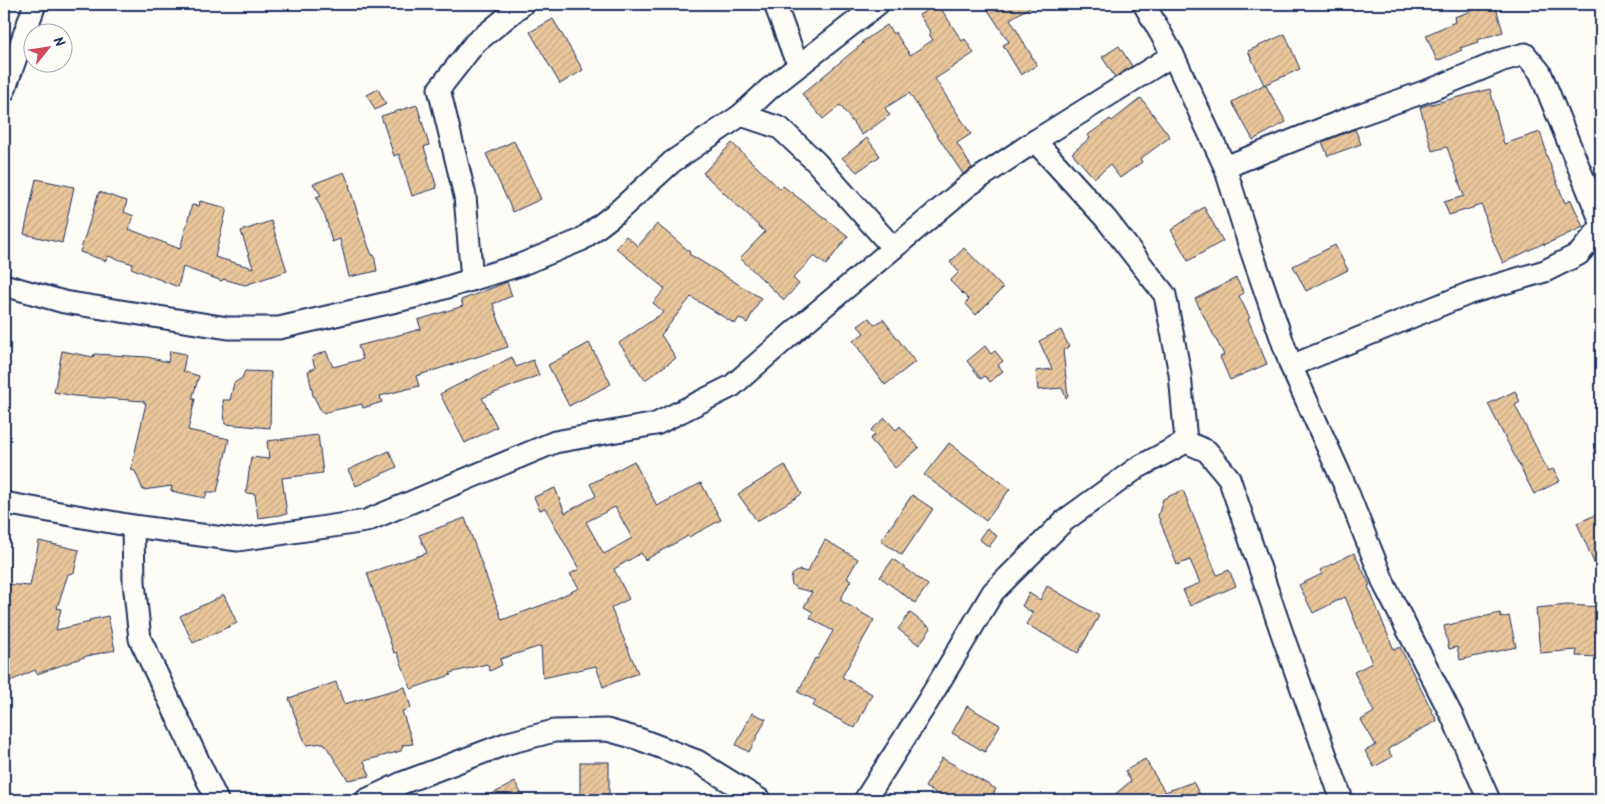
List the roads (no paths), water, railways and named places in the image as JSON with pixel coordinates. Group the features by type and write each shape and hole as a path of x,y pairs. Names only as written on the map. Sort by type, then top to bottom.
{"street":[{"path":"4,91 35,4"},
{"path":"472,280 465,196 439,89 474,43 523,4"},
{"path":"775,4 792,53 801,64"},
{"path":"4,285 64,302 228,328 279,328 418,296 520,265 581,240 616,213 672,162 741,115 801,64 878,4"},
{"path":"1144,4 1173,55 1225,168 1291,366 1346,488 1385,586 1452,716 1489,800"},
{"path":"1225,168 1350,118 1430,90 1503,60 1525,54 1540,72 1601,222"},
{"path":"4,503 133,526 238,540 366,521 555,442 656,424 732,386 892,248 969,186 1034,141 1173,55"},
{"path":"769,90 780,128"},
{"path":"741,115 780,128 816,162 892,248"},
{"path":"1034,141 1106,220 1165,295 1180,374 1186,442"},
{"path":"1291,366 1470,293 1546,271 1579,254 1601,227"},
{"path":"865,800 928,701 993,592 1064,521 1137,468 1186,442"},
{"path":"1186,442 1207,451 1229,478 1342,800"},
{"path":"133,526 134,582 140,639 217,800"},
{"path":"366,800 402,783 508,743 554,731 607,730 639,738 696,762 760,800"}]}
